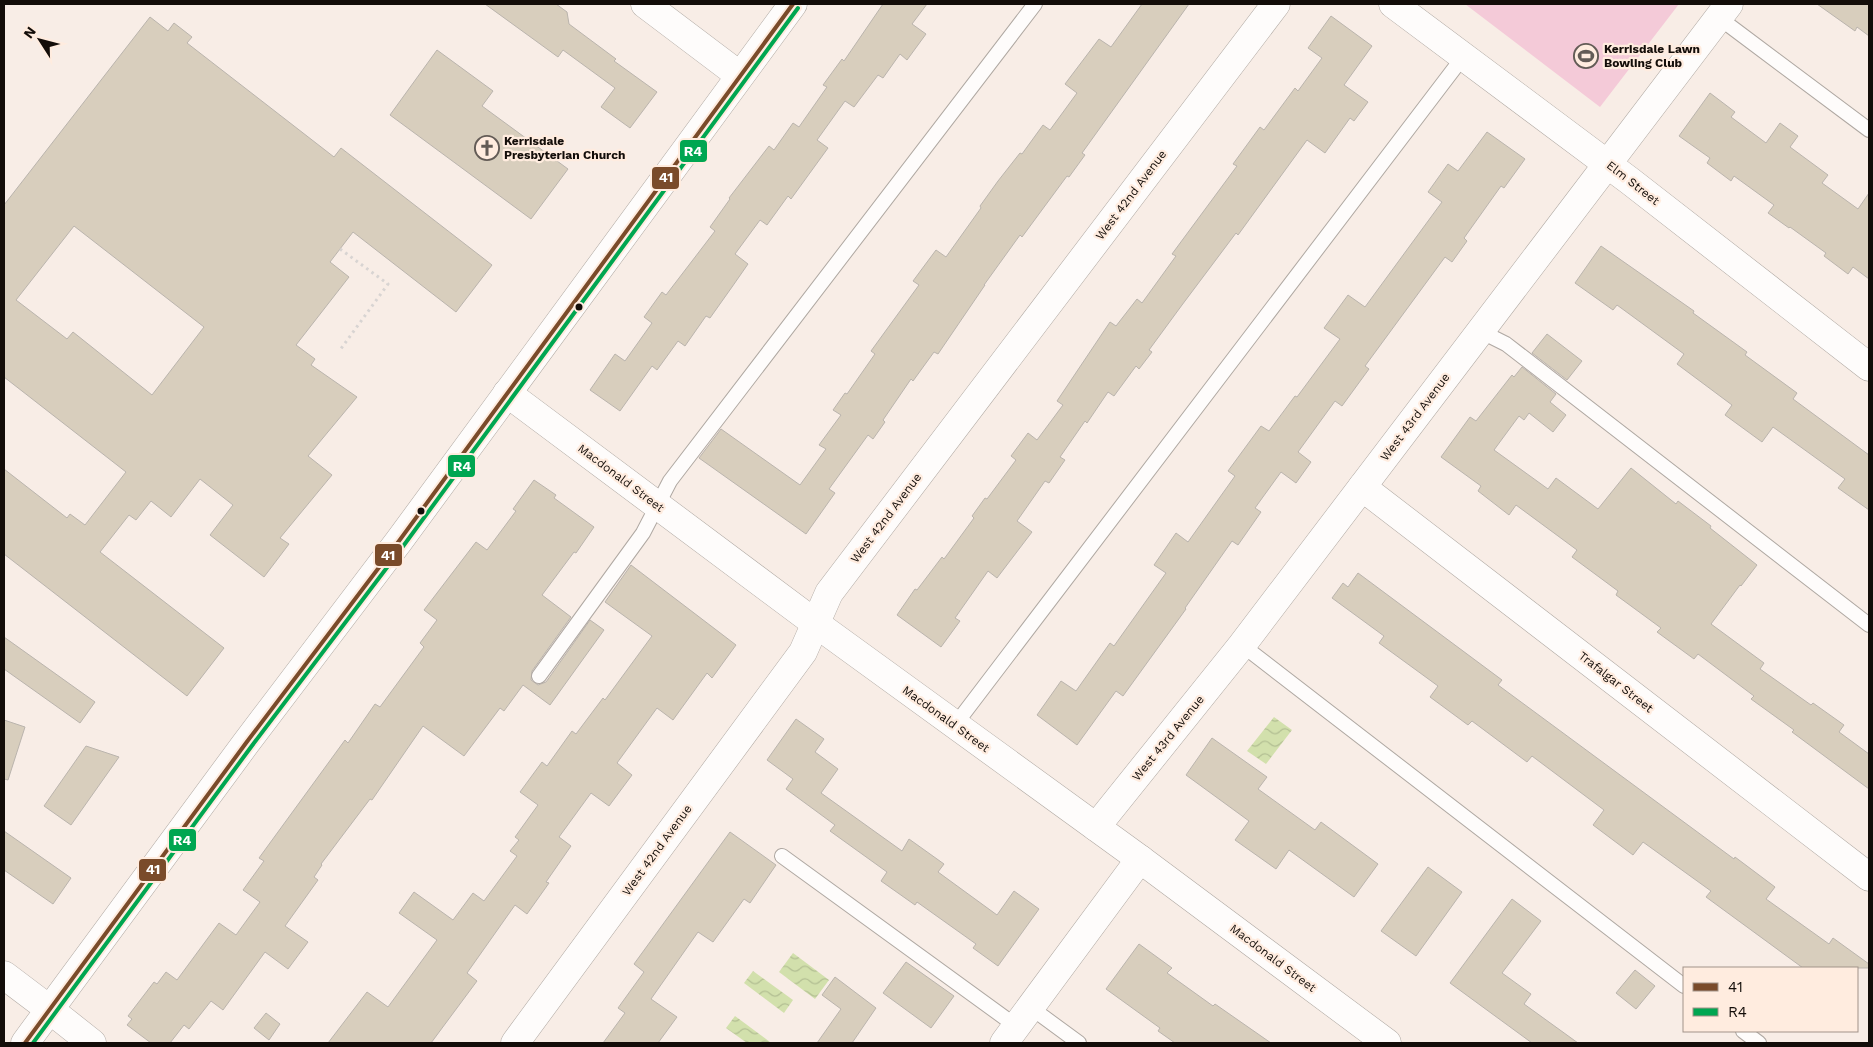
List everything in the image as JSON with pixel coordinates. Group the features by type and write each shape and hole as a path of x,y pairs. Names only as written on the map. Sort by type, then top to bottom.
{"street":[{"path":"645,4 740,75"},
{"path":"25,1043 246,743 399,541 793,4"},
{"name":"West 42nd Avenue","path":"515,1043 803,652 829,593 1276,4"},
{"name":"Elm Street","path":"1393,4 1608,164 1869,367"},
{"name":"West 43rd Avenue","path":"1096,827 1242,645 1724,10"},
{"name":"Macdonald Street","path":"507,393 815,623 1140,859 1387,1043"},
{"name":"Trafalgar Street","path":"1362,487 1869,877"},
{"path":"1017,1026 1140,859"},
{"path":"4,975 92,1043"}],"lane":[{"path":"539,676 643,533 670,481 1035,4"},
{"path":"1724,10 1869,130"},
{"path":"955,725 1463,57"},
{"path":"1480,331 1506,344 1869,625"},
{"path":"1242,645 1683,985"},
{"path":"782,856 1017,1026 1079,1043"},
{"path":"1744,1032 1760,1043"}],"path":[{"path":"340,249 388,284 340,350"}],"shaded area":[{"name":"Kerrisdale Lawn Bowling Club","path":"1465,4 1679,4 1600,107"}],"water":[{"path":"1274,717 1292,730 1266,764 1247,751"},
{"path":"793,953 829,980 815,999 779,972"},
{"path":"753,971 793,1000 784,1013 744,983"},
{"path":"735,1016 770,1043 747,1043 726,1028"}],"building":[{"path":"485,4 556,4 567,12 569,24 616,59 614,61 657,92 630,128 601,107 615,88 563,50 558,57"},
{"path":"883,4 927,4 912,24 926,34 907,60 900,54 883,78 878,75 854,107 845,101 817,140 828,148 791,199 788,196 767,225 760,220 735,254 748,264 710,318 706,316 685,346 678,341 657,370 652,366 620,411 590,390 615,354 625,361 652,323 644,317 662,292 666,295 715,231 710,227 729,198 769,146 774,150 793,123 799,127 827,87 823,85 842,59 844,61"},
{"path":"1142,4 1189,4 1082,153 1085,155 1022,237 1020,235 938,354 934,352 913,381 911,379 883,420 885,422 873,439 868,435 829,489 835,493 806,534 699,458 721,429 800,485 826,449 819,445 841,415 833,410 845,393 847,394 875,354 871,351 919,285 913,281 936,250 946,257 998,181 1020,153 1022,154 1043,125 1050,130 1077,93 1065,84 1099,39 1111,47"},
{"path":"1817,4 1869,4 1869,36 1857,27 1855,31"},
{"path":"1331,16 1372,46 1344,85 1368,102 1354,121 1350,118 1325,153 1307,140 1238,235 1236,233 1182,305 1149,350 1152,352 1139,369 1136,366 1114,396 1108,392 1087,423 1085,421 1060,457 1065,460 1049,483 1045,481 1017,521 1032,532 997,578 988,571 955,618 960,621 941,647 897,615 915,589 917,590 942,557 944,559 974,518 972,516 985,498 987,499 1016,460 1011,456 1028,433 1037,440 1063,405 1057,401 1110,322 1116,326 1137,299 1142,303 1176,256 1172,254 1237,166 1233,164 1260,127 1264,130 1295,88 1298,91 1322,58 1308,48"},
{"path":"150,17 168,31 174,23 192,37 187,43 334,157 341,148 492,265 456,312 353,232 330,262 349,277 296,345 315,359 311,365 357,397 308,456 332,475 280,538 289,544 264,577 210,535 233,505 200,479 171,517 151,501 136,520 129,515 100,552 224,648 187,696 4,554 4,469 67,518 70,514 85,525 126,472 4,377 4,205","holes":["74,226 204,327 152,395 73,332 67,339 16,300"]},
{"name":"Kerrisdale Presbyterian Church","path":"437,50 493,91 482,106 568,169 531,219 390,115"},
{"path":"1710,93 1735,112 1731,117 1766,143 1780,123 1798,136 1790,147 1828,175 1822,183 1858,209 1869,193 1869,279 1853,267 1848,274 1824,256 1826,253 1768,213 1774,205 1734,176 1731,181 1707,163 1710,158 1679,136"},
{"path":"1487,132 1525,159 1504,188 1501,186 1464,238 1467,241 1452,262 1445,257 1365,366 1369,369 1342,406 1335,401 1298,452 1311,462 1296,483 1281,472 1255,508 1261,512 1238,545 1232,541 1123,696 1116,691 1077,745 1037,715 1061,681 1076,691 1110,643 1114,646 1166,573 1154,565 1176,533 1188,542 1235,476 1228,471 1261,426 1269,431 1340,339 1324,328 1348,295 1365,307 1442,202 1428,192 1448,164 1458,171"},
{"path":"1601,246 1694,311 1693,313 1747,352 1745,355 1797,393 1793,399 1869,455 1869,510 1838,488 1845,479 1773,427 1762,442 1725,415 1732,405 1677,364 1684,354 1617,305 1613,310 1575,283"},
{"path":"1547,334 1582,361 1567,380 1532,353"},
{"path":"1522,367 1556,394 1550,402 1566,415 1553,432 1529,413 1524,420 1519,416 1494,450 1548,489 1556,478 1598,509 1631,468 1676,504 1678,501 1711,526 1710,528 1757,565 1711,624 1764,663 1760,669 1811,705 1813,703 1844,725 1839,732 1869,754 1869,789 1792,732 1794,730 1751,699 1754,696 1698,654 1694,659 1657,632 1661,628 1616,595 1618,591 1572,557 1577,550 1516,505 1509,515 1478,491 1481,486 1441,457 1470,417 1476,421 1512,375 1514,377"},
{"path":"534,480 556,495 554,498 594,527 542,595 571,617 532,671 531,680 538,685 546,682 590,620 604,630 550,705 523,685 504,711 500,708 464,756 423,726 372,800 370,799 321,864 314,877 318,880 285,926 308,942 288,969 265,952 223,1010 211,1001 189,1029 184,1025 170,1043 151,1043 127,1025 132,1019 128,1016 154,982 157,984 166,972 177,980 219,923 236,935 260,902 243,890 264,861 259,858 345,740 348,743 375,704 380,707 424,647 420,643 437,620 424,610 476,542 487,550 516,511 513,509"},
{"path":"631,565 736,645 712,678 707,673 673,720 657,708 617,763 632,775 609,806 591,793 559,837 571,846 546,882 549,883 527,914 515,905 467,973 477,981 431,1043 328,1043 367,992 388,1007 437,940 399,913 414,892 453,920 473,893 484,901 517,856 510,851 519,840 515,837 538,805 520,792 542,762 547,766 572,731 576,734 603,698 605,700 652,636 605,602"},
{"path":"1358,573 1502,680 1498,685 1734,859 1735,857 1775,887 1766,899 1829,944 1833,938 1869,964 1869,968 1802,967 1706,897 1711,891 1643,842 1633,855 1593,825 1604,810 1532,756 1527,762 1472,721 1468,725 1430,697 1438,686 1379,643 1384,636 1332,598 1343,583 1348,587"},
{"path":"4,637 95,702 80,723 4,669"},
{"path":"796,719 824,739 815,752 838,769 821,793 902,851 909,839 944,864 938,872 997,915 1014,891 1039,909 998,966 973,948 976,944 917,902 915,905 881,881 887,872 830,831 835,825 786,789 793,779 767,760"},
{"path":"4,720 25,727 8,780 4,779"},
{"path":"1212,738 1267,777 1258,789 1315,830 1321,822 1378,864 1354,897 1289,850 1276,869 1235,840 1249,821 1186,775"},
{"path":"86,746 119,757 71,825 44,806"},
{"path":"4,831 71,878 53,904 4,870"},
{"path":"730,832 776,865 750,903 744,899 713,942 698,932 651,999 677,1017 658,1043 603,1043 625,1013 618,1008 644,972 634,964"},
{"path":"1428,867 1462,892 1416,956 1381,931"},
{"path":"1512,899 1541,921 1502,973 1531,994 1524,1004 1578,1043 1532,1043 1450,983"},
{"path":"1139,944 1172,968 1167,973 1213,1006 1215,1004 1271,1043 1175,1043 1158,1031 1160,1028 1106,989"},
{"path":"906,962 954,996 931,1028 883,993"},
{"path":"1635,970 1655,986 1636,1009 1616,993"},
{"path":"835,977 876,1008 852,1043 817,1043 841,1009 822,995"},
{"path":"266,1013 280,1024 269,1040 254,1028"}],"transit line":[{"name":"41","path":"25,1043 246,743 399,541 793,4"},
{"name":"R4","path":"33,1043 251,747 404,545 798,8"}],"place":[{"name":"Kerrisdale Lawn Bowling Club","path":"1586,56"},
{"name":"Kerrisdale Presbyterian Church","path":"487,148"}]}
